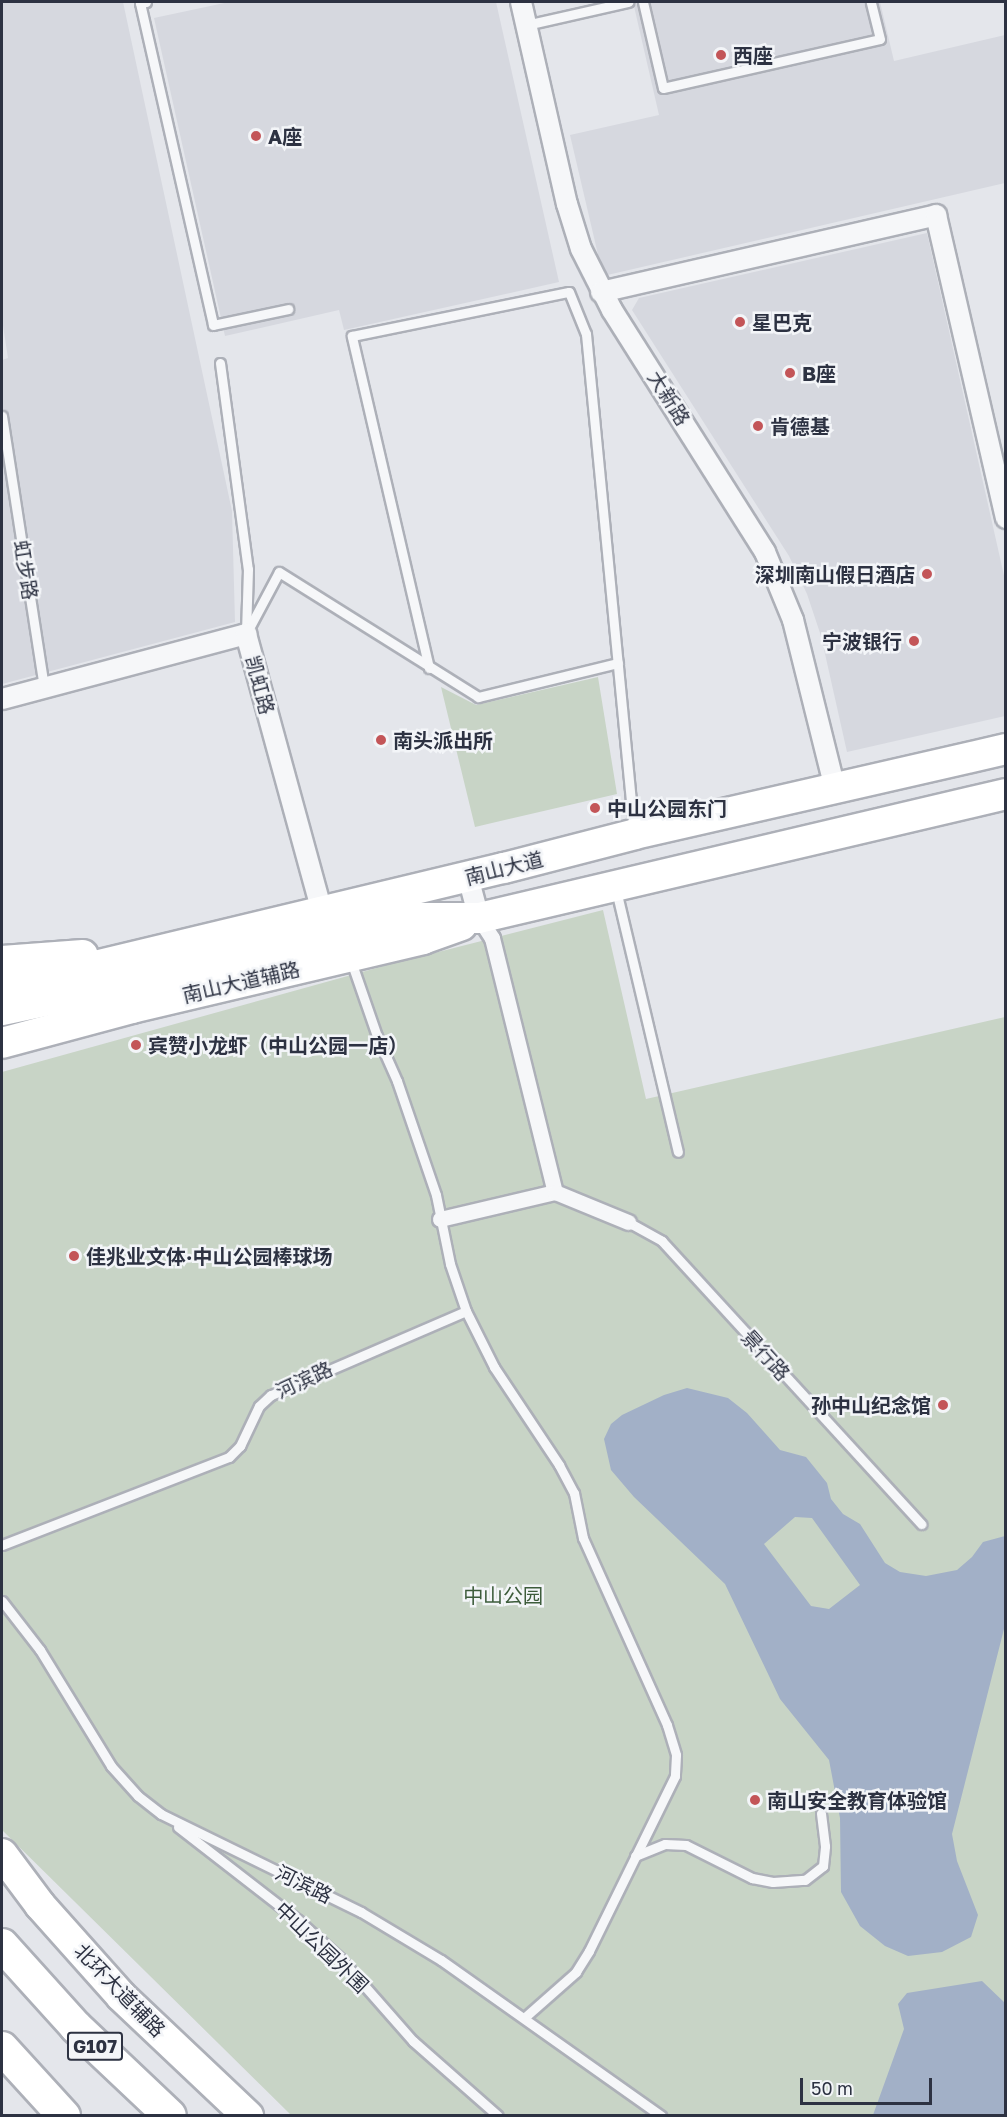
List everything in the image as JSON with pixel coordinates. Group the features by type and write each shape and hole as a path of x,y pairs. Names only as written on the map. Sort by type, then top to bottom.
{"highway":[{"path":"2,1923 24,1972"},
{"name":"G107","path":"2,1945 76,2027 170,2115"},
{"path":"2,2048 64,2115"}],"main road":[{"name":"南山大道","path":"151,965 322,912 635,834 1005,749"},
{"name":"南山大道","path":"2,1011 51,988 151,965 417,918 479,918 615,888 1005,794"},
{"name":"南山大道辅路","path":"2,1043 144,1005 423,939 479,918"},
{"path":"2,961 151,965"},
{"name":"南山大道","path":"2,987 51,988"},
{"name":"北环大道辅路","path":"2,1854 40,1905 121,1996 248,2115"}],"street":[{"name":"大新路","path":"521,2 574,227 601,292 765,552 794,620 835,788"},
{"path":"601,292 936,215 1005,518"},
{"name":"凯虹路","path":"2,699 246,634 322,912"},
{"path":"468,877 479,918 492,938 555,1192"},
{"path":"441,1219 555,1192 628,1222"}],"lane":[{"path":"146,2 140,3 213,325 288,309"},
{"path":"526,25 628,2"},
{"path":"644,2 663,88 880,39 871,2"},
{"path":"429,668 352,336 569,292 585,333 635,834"},
{"path":"220,363 248,569 246,634"},
{"name":"虹步路","path":"2,416 44,688"},
{"path":"246,634 279,572 478,697 618,663"},
{"path":"615,888 678,1152"},
{"path":"350,957 377,1036 397,1081 436,1196 450,1264 466,1311 494,1367 560,1465 574,1493 583,1538 667,1725 676,1755 675,1776 576,1972 524,2018"},
{"name":"景行路","path":"628,1222 662,1241 921,1524"},
{"name":"河滨路","path":"2,1545 229,1457 240,1446 259,1406 271,1395 466,1311"},
{"name":"河滨路","path":"2,1601 40,1650 111,1766 138,1796 161,1815 361,1912 441,1960 661,2115"},
{"path":"635,1856 665,1845 686,1845 752,1878 773,1882 805,1880 823,1866 825,1846 822,1813"},
{"name":"中山公园外围","path":"161,1815 298,1920 340,1958 413,2041 498,2115"}],"shaded area":[{"path":"2,2 123,2 232,511 235,622 2,684 2,360 8,358 2,319"},
{"path":"229,2 496,2 559,282 344,330 339,310 225,336 154,18"},
{"path":"633,2 880,2 894,61 1005,35 1005,183 603,276 570,135 659,115"},
{"path":"927,233 1005,580 1005,716 847,752 821,636 807,594 789,556 632,310 639,298"}],"green space":[{"path":"598,677 617,794 475,827 441,687 476,705"},
{"name":"中山公园","path":"603,910 646,1099 1005,1017 1005,2115 291,2115 2,1830 2,1072 391,964"}],"water":[{"path":"687,1388 728,1398 747,1413 780,1450 806,1457 827,1483 831,1499 843,1514 860,1524 885,1563 900,1572 926,1576 957,1570 972,1557 983,1542 1005,1536 1005,1625 952,1834 957,1861 978,1915 971,1937 942,1952 908,1956 885,1946 860,1926 841,1892 840,1818 829,1760 780,1699 725,1584 634,1497 611,1470 604,1439 611,1424 622,1415 664,1395","holes":["795,1517 812,1518 860,1585 829,1609 811,1606 764,1544"]},
{"path":"982,1981 1005,2003 1005,2115 873,2115 904,2029 898,2004 907,1993"}],"place":[{"name":"西座","path":"721,55"},
{"name":"A座","path":"256,136"},
{"name":"星巴克","path":"740,322"},
{"name":"B座","path":"790,373"},
{"name":"肯德基","path":"758,426"},
{"name":"深圳南山假日酒店","path":"927,574"},
{"name":"宁波银行","path":"914,641"},
{"name":"南头派出所","path":"381,740"},
{"name":"中山公园东门","path":"595,808"},
{"name":"宾赞小龙虾（中山公园一店）","path":"136,1045"},
{"name":"佳兆业文体·中山公园棒球场","path":"74,1256"},
{"name":"孙中山纪念馆","path":"943,1405"},
{"name":"南山安全教育体验馆","path":"755,1800"}]}
